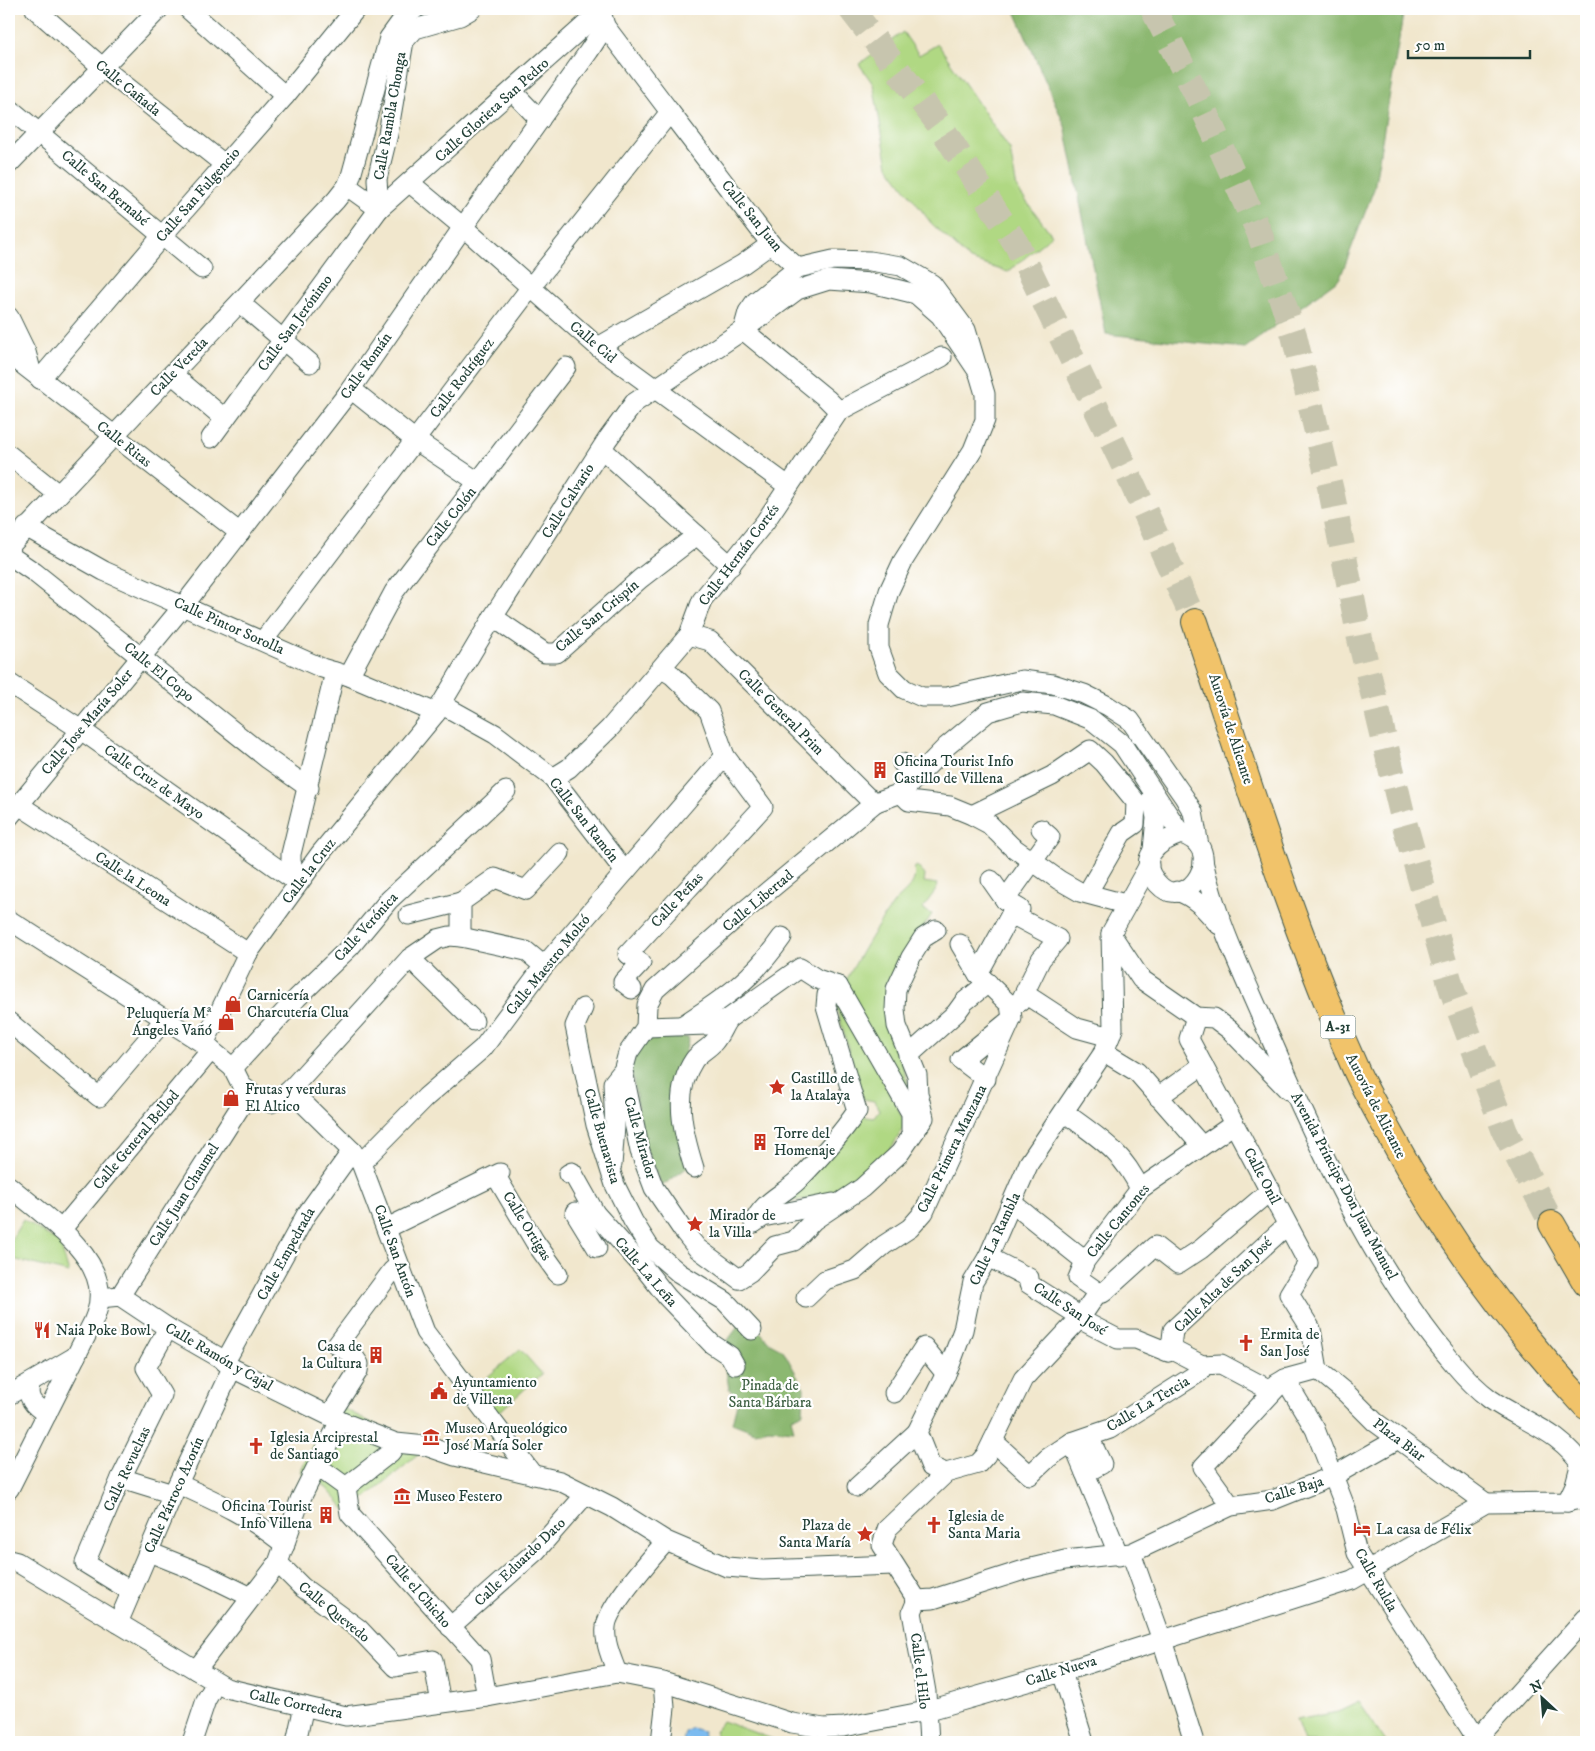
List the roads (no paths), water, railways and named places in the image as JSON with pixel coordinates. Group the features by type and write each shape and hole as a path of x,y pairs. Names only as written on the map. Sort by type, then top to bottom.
{"highway":[{"name":"Autovía de Alicante","path":"1195,622 1291,910 1356,1071 1411,1175 1468,1262 1527,1340 1586,1406"},
{"path":"1552,1224 1586,1283"}],"street":[{"name":"Calle Cañada","path":"35,9 103,68 224,164"},
{"path":"9,164 159,9"},
{"path":"188,9 285,96"},
{"name":"Calle Rambla Chonga","path":"379,209 347,186 405,16 415,9"},
{"name":"Calle Rambla Chonga","path":"397,40 415,29 460,16 472,9"},
{"name":"Calle San Fulgencio","path":"36,374 162,236 285,96 354,10"},
{"name":"Calle Glorieta San Pedro","path":"379,209 603,15"},
{"name":"Calle San Juan","path":"603,15 667,115 772,244 798,268"},
{"name":"Calle Román","path":"184,605 351,389 540,120 603,15"},
{"name":"Calle Rambla Chonga","path":"379,209 377,179 388,134 397,40"},
{"path":"513,92 540,120"},
{"name":"Calle San Bernabé","path":"9,108 202,269"},
{"name":"Calle Rodríguez","path":"263,641 531,287 667,115"},
{"name":"Calle Cid","path":"410,183 463,227 598,347 788,486"},
{"name":"Calle Vereda","path":"9,546 112,435 240,303 347,186"},
{"name":"Calle San Jerónimo","path":"211,438 379,209"},
{"path":"598,347 743,264 772,244"},
{"path":"839,411 743,330 748,312 755,302 798,268 834,260 870,260 901,266 932,284 966,330 979,373"},
{"name":"Calle Calvario","path":"438,709 493,618 602,449 634,403 743,330 797,290 829,280 872,283 916,294 940,315 979,373"},
{"path":"240,303 310,363"},
{"path":"9,317 36,374"},
{"name":"Calle Ritas","path":"9,354 240,533"},
{"name":"Calle Hernán Cortés","path":"553,778 582,757 662,669 689,634 702,600 765,522 839,411 942,356"},
{"name":"Calle Colón","path":"298,883 291,862 291,854 342,674 394,592 566,367"},
{"name":"Avenida Príncipe Don Juan Manuel","path":"979,373 985,394 985,420 973,450 903,561 889,591 879,625 879,648 899,696 946,697 1022,680 1053,684 1084,694 1130,720 1193,812 1201,853 1224,932 1298,1100 1375,1249 1400,1293 1456,1366 1490,1399 1564,1442 1585,1465 1567,1502"},
{"path":"172,374 225,419"},
{"path":"351,389 415,440 478,482"},
{"path":"602,449 731,566"},
{"path":"9,456 58,494"},
{"name":"Calle Pintor Sorolla","path":"26,527 104,571 342,674 438,709"},
{"name":"Calle San Crispín","path":"493,618 545,653 556,653 640,579 697,535"},
{"name":"Calle El Copo","path":"9,555 34,572 268,760 309,788"},
{"name":"Calle Jose María Soler","path":"14,811 184,605"},
{"name":"Calle General Prim","path":"689,634 710,641 871,799"},
{"path":"662,669 672,675 709,712 725,756"},
{"name":"Calle Cruz de Mayo","path":"9,683 81,730 298,883"},
{"path":"871,799 901,793 947,746 988,712 1022,702 1054,705 1092,720 1122,744 1150,791 1182,834 1201,853 1200,878 1186,889 1169,888 1125,904 1075,889 1031,862 989,824 972,815 950,806 909,801 901,793"},
{"name":"Calle San Ramón","path":"438,709 450,709 495,734 553,778 625,872"},
{"name":"Calle la Cruz","path":"208,1047 248,954 298,883 438,709"},
{"path":"972,815 1052,776 1090,750 1104,763 1136,802 1135,824 1122,833 1088,892"},
{"name":"Calle Peñas","path":"632,989 623,982 640,963 628,954 763,807 725,756"},
{"name":"Calle Maestro Moltó","path":"356,1157 483,1048 544,966 725,756"},
{"path":"902,763 918,776"},
{"path":"1170,776 1180,809 1182,834"},
{"name":"Calle Verónica","path":"233,1068 297,998 350,947 389,900 506,791"},
{"path":"1150,791 1156,818 1151,858 1153,878 1169,888"},
{"name":"Calle Libertad","path":"646,1026 647,1005 655,990 871,799"},
{"name":"Calle la Leona","path":"14,811 248,954"},
{"path":"908,1056 956,1013 983,978 1008,907 1031,862 1050,837 1041,829"},
{"path":"1151,858 1166,839 1182,834"},
{"path":"410,915 461,902 495,878 526,890 560,853"},
{"name":"Calle La Rambla","path":"857,1487 917,1432 946,1374 963,1330 973,1282 988,1257 1029,1163 1107,1045 1113,1029 1111,933 1151,858"},
{"path":"991,880 1008,907"},
{"name":"Avenida Príncipe Don Juan Manuel","path":"1169,888 1190,895 1199,902 1224,932"},
{"path":"461,902 461,936"},
{"name":"Calle Primera Manzana","path":"806,1298 825,1280 855,1270 884,1244 910,1228 924,1212 986,1079 1016,1005 1041,960 1058,939 1008,907"},
{"path":"9,920 208,1047 233,1068 242,1086 253,1095 271,1103 290,1090 410,958 438,939 461,936 526,951 544,966"},
{"path":"838,986 827,995 826,1006 857,1111 830,1146 797,1181 758,1212 751,1222 763,1216 846,1200 900,1153 924,1118 918,1093 917,1075 897,1026 895,1009 896,989 923,938 936,930"},
{"path":"1111,933 1141,979 1196,1017 1214,1018 1230,1030 1298,1100"},
{"path":"682,1025 741,985 764,963 782,937"},
{"path":"960,944 983,978 1016,1005 1077,1028 1107,1045 1137,1072 1201,1145"},
{"path":"410,958 474,1021"},
{"path":"611,1174 615,1127 613,1083 622,1071 628,1053 646,1026 708,1025 728,1019 800,968 818,979 838,986 911,1113 912,1134"},
{"path":"986,1079 961,1060 1016,1005"},
{"name":"Calle Buenavista","path":"584,1008 575,1026 596,1125 611,1174 633,1221 650,1248 680,1273 725,1301 752,1330"},
{"name":"Calle Onil","path":"1196,1017 1189,1039 1271,1190 1287,1225 1308,1263 1289,1294 1312,1330 1318,1370"},
{"path":"9,1022 99,1097 166,1019"},
{"path":"694,1168 682,1124 681,1101 687,1074 695,1059 714,1042 728,1019"},
{"name":"Calle General Bellod","path":"61,1230 208,1047"},
{"path":"1158,1097 1203,1065"},
{"name":"Calle Mirador","path":"622,1071 640,1151 654,1188 697,1248 739,1279 750,1272 775,1246 794,1241 814,1220 846,1200"},
{"name":"Calle San Antón","path":"290,1090 356,1157 386,1228 425,1332 533,1475"},
{"name":"Calle Juan Chaumel","path":"120,1296 253,1095"},
{"path":"1064,1112 1118,1152 1133,1174 1140,1189"},
{"name":"Calle Cantones","path":"1098,1292 1078,1278 1086,1261 1140,1189 1234,1124"},
{"name":"Calle Empedrada","path":"228,1365 306,1215 356,1157"},
{"name":"Calle La Leña","path":"568,1174 572,1172 595,1213 645,1269 667,1297 712,1344 730,1356 735,1365"},
{"name":"Calle Ortigas","path":"386,1228 498,1175 535,1242 558,1274"},
{"path":"9,1186 72,1240 86,1258 96,1278 100,1298 93,1322 9,1489"},
{"path":"917,1600 893,1565 885,1537 946,1473 978,1464 990,1448 1023,1379 1081,1316 1098,1292 1103,1293 1155,1246 1178,1264 1207,1244 1271,1190"},
{"path":"1012,1204 1086,1261"},
{"name":"Calle La Leña","path":"575,1212 597,1248"},
{"name":"Calle Alta de San José","path":"1171,1349 1173,1330 1287,1225"},
{"name":"Calle San José","path":"988,1257 1029,1278 1029,1284 1081,1316 1085,1322 1118,1339 1136,1339 1168,1352 1171,1349 1202,1365 1221,1364 1268,1389 1285,1379"},
{"path":"196,1670 278,1563 300,1500 317,1466 335,1418 358,1371 359,1364 353,1355 337,1345 389,1275 399,1266"},
{"path":"100,1298 120,1296"},
{"name":"Calle Ramón y Cajal","path":"120,1296 228,1365 335,1418 396,1443 426,1446 455,1456 560,1481 666,1541 727,1567 764,1570 801,1567 893,1565"},
{"name":"Calle Revueltas","path":"132,1592 85,1563 121,1478 162,1394 146,1368 168,1328"},
{"path":"894,1392 924,1347 946,1374"},
{"path":"9,1395 76,1356"},
{"name":"Calle Párroco Azorín","path":"118,1623 228,1365"},
{"name":"Calle La Tercia","path":"990,1448 1030,1475 1048,1458 1080,1440 1110,1429 1200,1372 1202,1365"},
{"path":"1231,1506 1203,1467 1268,1395 1285,1379 1318,1370"},
{"name":"Plaza Biar","path":"1318,1370 1347,1394 1375,1422 1486,1503"},
{"name":"Calle Rulda","path":"1285,1379 1315,1429 1346,1509 1357,1554 1476,1741"},
{"path":"31,1383 28,1391 30,1398 35,1406 47,1414"},
{"path":"917,1432 931,1468 946,1473"},
{"name":"Calle Baja","path":"917,1600 933,1599 1027,1569 1065,1560 1125,1555 1231,1506 1273,1500 1334,1476 1398,1439"},
{"path":"1080,1440 1085,1473 1125,1555 1162,1640 1194,1742"},
{"path":"317,1466 346,1487 391,1452 396,1443"},
{"path":"121,1478 175,1489 226,1505 271,1533 285,1545"},
{"name":"Calle el Chicho","path":"346,1487 350,1514 480,1659 487,1697"},
{"name":"Calle Eduardo Dato","path":"450,1627 536,1551 586,1494"},
{"path":"1486,1503 1567,1502 1586,1498"},
{"name":"Calle Nueva","path":"616,1673 663,1682 792,1723 817,1728 844,1727 926,1711 1062,1672 1352,1580 1486,1503"},
{"path":"616,1673 606,1638 606,1625 619,1600 666,1541"},
{"path":"149,1552 204,1574 251,1596"},
{"name":"Calle Corredera","path":"12,1558 226,1688 346,1716 487,1697 616,1673"},
{"name":"Calle Quevedo","path":"278,1563 302,1587 359,1629 395,1667 433,1660 441,1703"},
{"name":"Calle el Hilo","path":"917,1600 912,1612 926,1692 926,1711 930,1742"},
{"path":"1476,1741 1586,1618"},
{"path":"1062,1672 1084,1742"},
{"path":"661,1742 665,1708 663,1682"},
{"path":"192,1742 206,1700 216,1683"},
{"path":"296,1742 304,1706"}],"water":[{"path":"692,1728 703,1731 705,1742 683,1742 685,1732"}],"tunnel":[{"path":"851,9 939,124 1017,245 1128,474 1195,622"},
{"path":"1153,9 1198,97 1259,232 1294,335 1332,495 1360,639 1404,822 1452,990 1505,1132 1552,1224"}],"place":[{"name":"Oficina Tourist Info Castillo de Villena","path":"880,770"},
{"name":"Carnicería Charcutería Clua","path":"233,1004"},
{"name":"Peluquería Mª Ángeles Vañó","path":"226,1022"},
{"name":"Castillo de la Atalaya","path":"777,1087"},
{"name":"Frutas y verduras El Altico","path":"231,1098"},
{"name":"Torre del Homenaje","path":"760,1142"},
{"name":"Mirador de la Villa","path":"695,1224"},
{"name":"Naia Poke Bowl","path":"42,1330"},
{"name":"Ermita de San José","path":"1246,1343"},
{"name":"Casa de la Cultura","path":"376,1355"},
{"name":"Ayuntamiento de Villena","path":"439,1391"},
{"name":"Museo Arqueológico José María Soler","path":"431,1437"},
{"name":"Iglesia Arciprestal de Santiago","path":"256,1446"},
{"name":"Museo Festero","path":"402,1496"},
{"name":"Oficina Tourist Info Villena","path":"326,1515"},
{"name":"Iglesia de Santa Maria","path":"934,1525"},
{"name":"La casa de Félix","path":"1362,1529"},
{"name":"Plaza de Santa María","path":"865,1534"}],"park label":[{"name":"Pinada de Santa Bárbara","path":"770,1394"}]}
